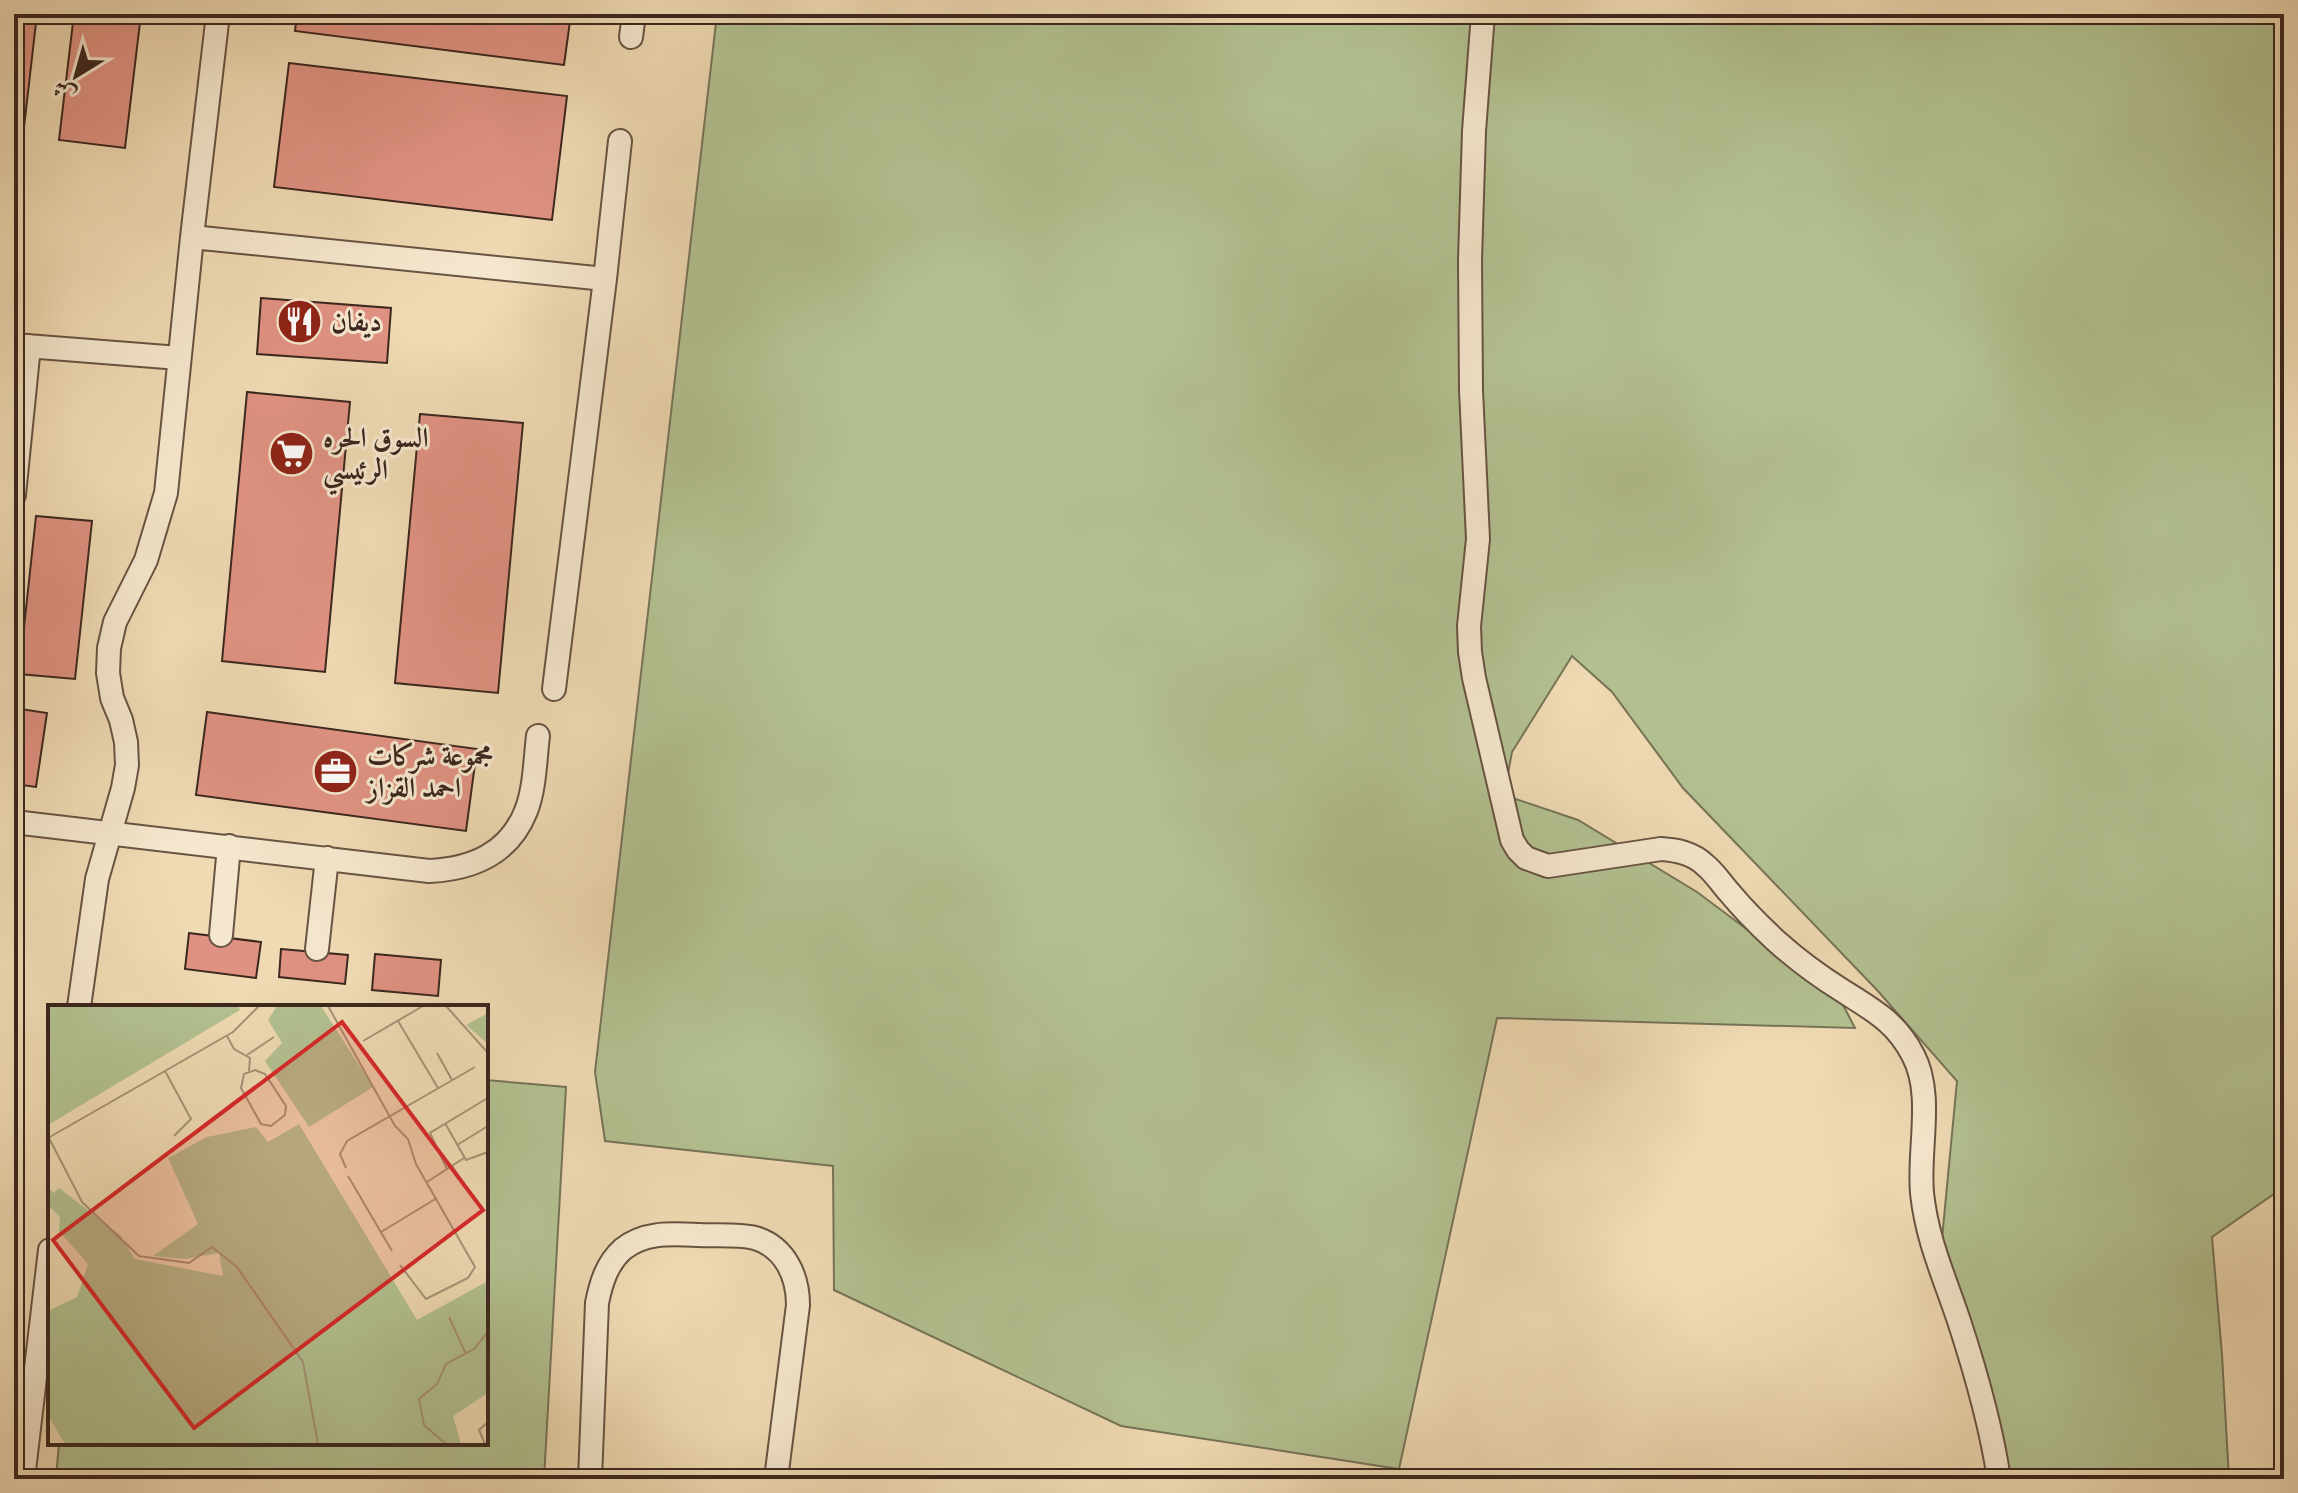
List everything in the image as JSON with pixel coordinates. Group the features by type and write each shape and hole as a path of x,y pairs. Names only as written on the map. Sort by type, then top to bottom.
{"lane":[{"path":"79,1005 97,879 127,765 123,731 108,673 109,648 115,622 146,560 166,493 218,14"},
{"path":"631,37 634,14"},
{"path":"1483,14 1474,131 1470,260 1471,390 1478,539 1471,600 1470,652 1512,840 1526,858 1548,866 1661,849 1677,850 1693,856 1706,865 1775,941 1809,968 1886,1018 1902,1037 1923,1080 1922,1193 1933,1253 1958,1317 1982,1394 1999,1479"},
{"path":"554,689 620,141"},
{"path":"192,237 605,279"},
{"path":"14,495 22,346 179,358"},
{"path":"14,822 429,871 454,870 477,863 497,850 514,833 525,812 531,788 538,736"},
{"path":"221,935 229,846"},
{"path":"317,949 327,858"},
{"path":"590,1479 597,1303 601,1283 623,1249 641,1239 660,1234 755,1238 777,1252 793,1272 798,1288 798,1305 776,1479"},
{"path":"23,1479 48,1267"}],"green space":[{"path":"717,14 2284,14 2284,1187 2212,1237 2229,1479 2006,1479 1940,1260 1957,1081 1877,990 1683,788 1612,692 1572,656 1512,752 1504,795 1578,820 1697,892 1840,999 1855,1028 1497,1018 1399,1469 1121,1426 834,1290 833,1166 605,1141 595,1072"},
{"path":"488,1080 566,1087 544,1479 56,1479 59,1445 488,1445"}],"building":[{"path":"14,14 37,14 23,136 14,135"},
{"path":"74,14 141,14 125,148 59,140"},
{"path":"297,14 571,14 564,65 295,31"},
{"path":"289,63 567,96 552,220 274,187"},
{"path":"261,298 391,308 387,363 257,354"},
{"path":"247,392 350,402 325,672 222,661"},
{"path":"420,414 523,423 498,693 395,683"},
{"path":"36,516 92,521 75,679 19,674"},
{"path":"14,708 47,713 36,787 14,784"},
{"name":"مجموعة شركات احمد القزاز","path":"207,712 477,749 466,831 196,795"},
{"path":"14,909 24,910 16,986 14,986"},
{"path":"189,933 261,942 256,978 185,969"},
{"path":"281,949 348,955 345,984 279,977"},
{"path":"375,954 441,960 438,996 372,990"}],"place":[{"name":"ديفان","path":"300,322"},
{"name":"السوق الحره الرئيسي","path":"292,454"},
{"name":"مجموعة شركات احمد القزاز","path":"336,772"}]}
